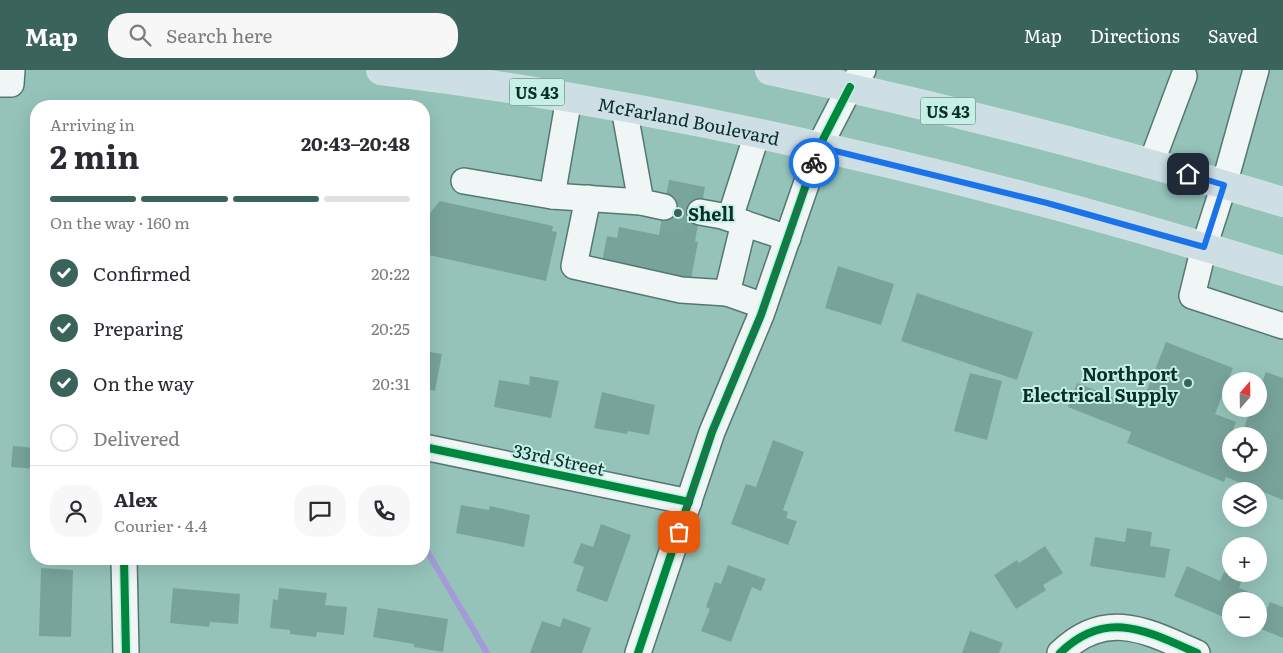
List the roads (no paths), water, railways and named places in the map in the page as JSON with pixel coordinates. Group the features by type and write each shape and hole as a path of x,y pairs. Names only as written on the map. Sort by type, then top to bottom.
{"highway":[{"name":"McFarland Boulevard","path":"381,70 460,80 569,98 819,147 1047,203 1283,271"},
{"name":"US 43","path":"770,70 856,78 1047,136 1283,202"}],"street":[{"path":"0,84 11,84 12,70"},
{"path":"1256,70 1224,185 1204,247 1192,296 1283,326"},
{"path":"1151,164 1184,76"},
{"path":"638,653 712,432 764,306 819,147 856,78"},
{"path":"552,196 569,98"},
{"path":"464,181 552,196 656,205 624,108"},
{"path":"727,293 716,216 757,134"},
{"path":"588,198 574,266 680,290 727,293 764,306"},
{"path":"716,216 788,238"},
{"name":"33rd Street","path":"430,448 689,502"},
{"path":"124,565 126,653"},
{"path":"1060,653 1082,636 1108,627 1134,628 1160,636 1196,653"}],"waterway":[{"path":"430,556 487,653"}],"tunnel":[{"path":"667,192 702,201"},
{"path":"662,218 698,224"}],"place":[{"name":"Shell","path":"678,213"},
{"name":"Northport Electrical Supply","path":"1188,383"}]}
